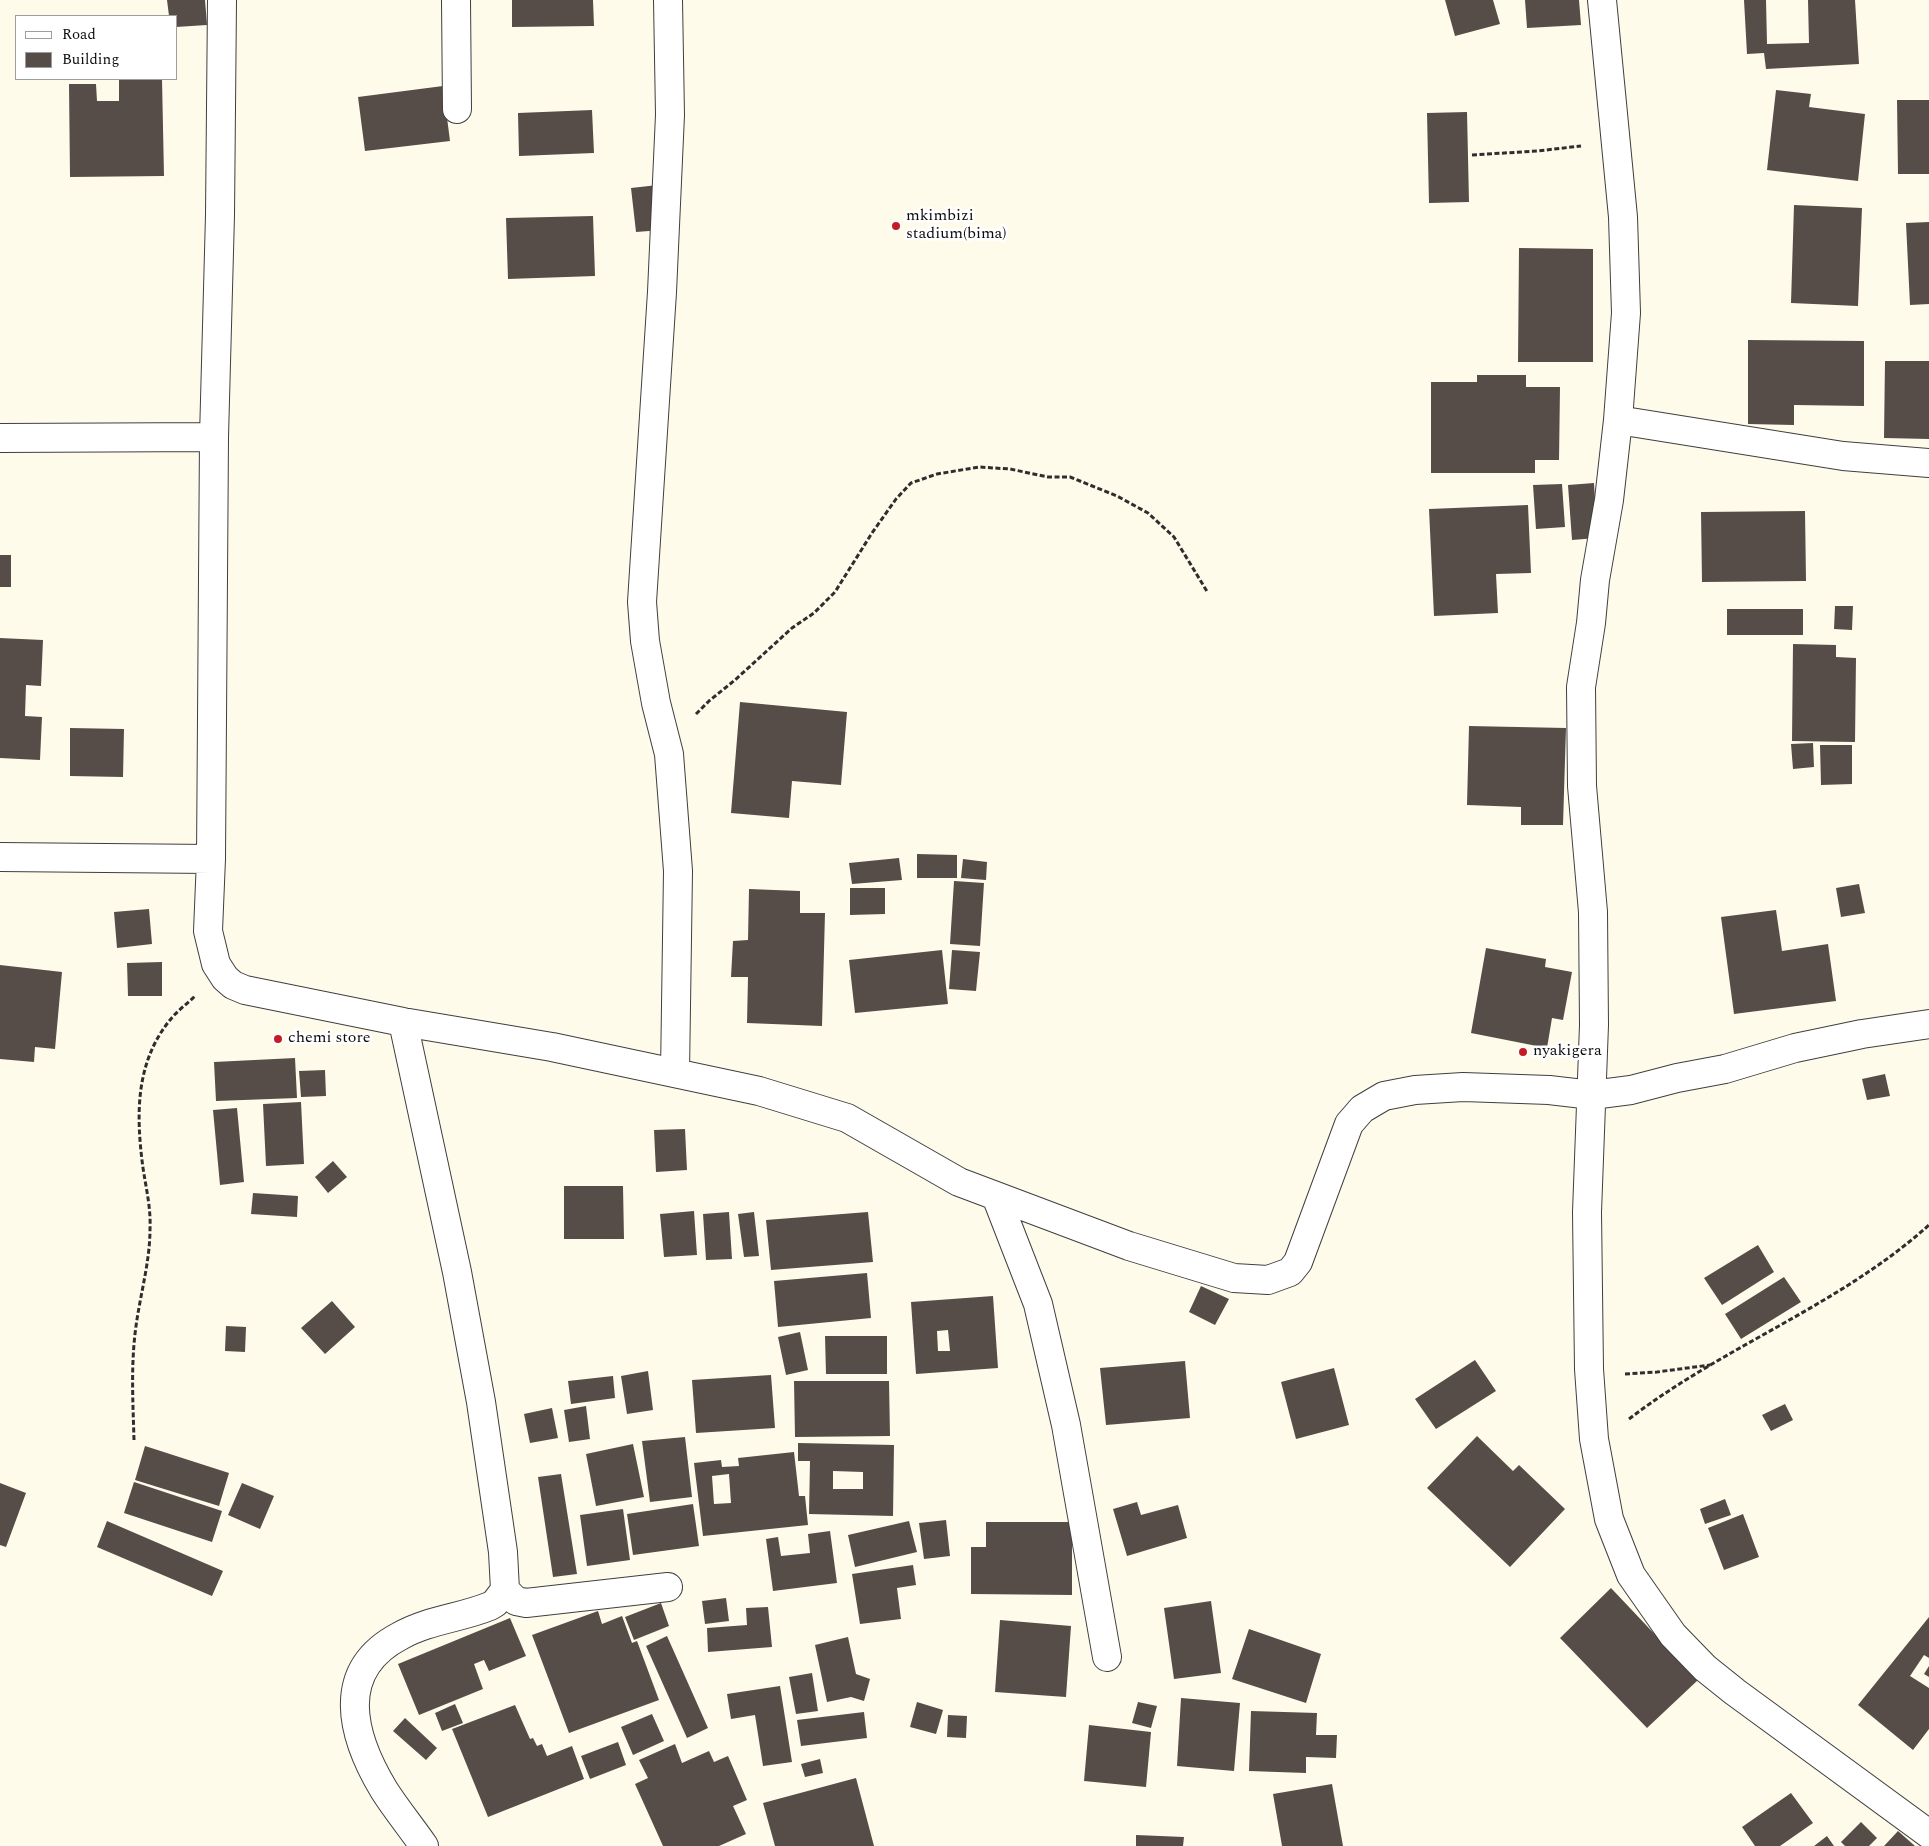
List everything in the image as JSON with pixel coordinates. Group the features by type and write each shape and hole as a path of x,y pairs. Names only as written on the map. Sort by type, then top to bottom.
{"street":[{"path":"222,0 220,215 214,437 211,859 208,931 216,964 225,978 233,985 245,990 403,1022 552,1047 759,1091 847,1118 959,1182 1129,1246 1234,1278 1268,1280 1290,1272 1298,1262 1349,1124 1362,1109 1384,1096 1415,1090 1463,1087 1549,1090 1592,1096 1631,1090 1725,1069 1795,1048 1862,1034 1929,1024"},
{"path":"456,0 457,109"},
{"path":"668,0 670,115 662,292 642,602 647,650 656,703 669,754 678,871 675,1073"},
{"path":"1602,0 1624,217 1626,313 1618,420 1609,500 1595,580 1582,686 1582,786 1593,912 1594,1025 1587,1212 1589,1369 1595,1445 1609,1519 1631,1575 1673,1635 1705,1668 1735,1692 1929,1834"},
{"path":"1618,420 1843,456 1929,463"},
{"path":"0,438 214,437"},
{"path":"0,857 211,859"},
{"path":"403,1022 457,1272 480,1392 503,1552 505,1590 495,1603 490,1606 424,1626 401,1635 382,1646 370,1658 354,1696 355,1721 365,1754 385,1790 424,1846"},
{"path":"996,1196 1038,1304 1066,1425 1107,1658"},
{"path":"505,1590 516,1601 526,1603 668,1587"}],"path":[{"path":"1472,155 1537,151 1616,140"},
{"path":"669,754 688,723 708,701 735,680 792,628 814,613 835,592 896,499 911,483 924,478 980,467 1010,469 1048,477 1070,477 1117,496 1148,513 1174,537 1208,593"},
{"path":"134,1440 133,1364 135,1332 148,1259 150,1228 140,1139 139,1095 145,1069 156,1041 171,1019 195,996 225,978"},
{"path":"1595,1445 1643,1408 1855,1281 1908,1244 1929,1225"},
{"path":"1589,1369 1620,1374 1637,1374 1712,1365"}],"building":[{"path":"167,0 205,0 207,25 178,27 178,15 169,15"},
{"path":"512,0 593,0 594,26 512,27"},
{"path":"1445,0 1493,0 1500,24 1455,36"},
{"path":"1525,0 1579,0 1581,25 1527,28"},
{"path":"1744,0 1766,0 1767,44 1809,43 1808,0 1855,0 1859,64 1766,69 1764,53 1747,54"},
{"path":"119,80 162,80 164,176 70,177 69,84 96,84 97,101 119,101"},
{"path":"443,86 450,141 365,151 358,97"},
{"path":"1776,90 1811,94 1809,107 1865,114 1858,181 1767,170"},
{"path":"1897,100 1929,100 1929,174 1898,174"},
{"path":"592,110 594,153 519,156 518,113"},
{"path":"1467,112 1469,202 1429,203 1427,113"},
{"path":"658,185 662,230 636,232 631,188"},
{"path":"1794,205 1862,208 1858,306 1791,303"},
{"path":"593,216 595,276 508,279 506,218"},
{"path":"1929,222 1929,304 1910,305 1906,223"},
{"path":"1519,248 1593,249 1593,362 1518,362"},
{"path":"1748,340 1864,341 1864,406 1794,405 1794,425 1748,424"},
{"path":"1885,361 1929,361 1929,439 1884,438"},
{"path":"1477,375 1526,375 1526,387 1560,387 1559,460 1535,460 1535,473 1431,473 1431,382 1477,382"},
{"path":"1594,483 1597,538 1572,540 1568,485"},
{"path":"1562,484 1565,527 1536,529 1533,485"},
{"path":"1528,505 1531,573 1496,574 1498,613 1434,616 1429,509"},
{"path":"1805,511 1806,581 1702,582 1701,512"},
{"path":"0,555 11,555 11,587 0,587"},
{"path":"1835,606 1853,606 1852,630 1834,629"},
{"path":"1727,609 1803,609 1803,635 1727,635"},
{"path":"0,638 43,640 41,686 26,685 25,716 42,717 40,760 0,758"},
{"path":"1793,644 1836,645 1836,657 1856,658 1855,742 1792,741"},
{"path":"740,702 847,712 841,785 792,781 789,818 731,813"},
{"path":"1469,726 1566,728 1563,825 1521,825 1521,807 1467,805"},
{"path":"70,728 124,729 123,777 70,776"},
{"path":"1813,743 1814,767 1793,769 1791,744"},
{"path":"1820,745 1852,745 1852,784 1821,785"},
{"path":"917,854 957,855 957,878 917,878"},
{"path":"899,858 902,880 852,884 849,863"},
{"path":"963,859 987,862 986,880 961,878"},
{"path":"954,881 984,883 980,946 950,944"},
{"path":"1859,884 1865,913 1841,917 1836,888"},
{"path":"850,888 885,888 885,914 850,915"},
{"path":"749,889 800,891 800,913 825,913 822,1026 747,1023 748,977 731,977 733,941 748,940"},
{"path":"149,909 152,944 117,948 114,912"},
{"path":"1776,910 1782,951 1828,944 1836,1001 1734,1014 1721,917"},
{"path":"1486,948 1546,959 1545,967 1572,972 1563,1020 1552,1018 1547,1048 1471,1033"},
{"path":"942,950 948,1004 855,1013 849,960"},
{"path":"952,950 980,952 976,991 949,989"},
{"path":"162,962 162,996 128,996 127,963"},
{"path":"0,965 62,972 55,1049 35,1047 34,1062 0,1059"},
{"path":"295,1058 297,1098 216,1101 214,1062"},
{"path":"325,1070 326,1096 301,1097 299,1071"},
{"path":"1885,1074 1890,1096 1867,1100 1862,1079"},
{"path":"301,1102 304,1164 266,1166 263,1104"},
{"path":"237,1108 244,1182 220,1185 213,1110"},
{"path":"685,1129 687,1170 656,1172 654,1130"},
{"path":"333,1161 347,1177 328,1193 315,1177"},
{"path":"564,1186 623,1186 624,1239 564,1239"},
{"path":"253,1193 298,1196 297,1217 251,1214"},
{"path":"694,1211 697,1255 664,1257 660,1214"},
{"path":"729,1212 732,1259 706,1260 703,1214"},
{"path":"754,1212 759,1256 744,1257 738,1214"},
{"path":"868,1212 873,1262 771,1270 766,1220"},
{"path":"1758,1245 1774,1272 1722,1305 1704,1278"},
{"path":"867,1273 871,1318 778,1327 774,1281"},
{"path":"1784,1277 1801,1302 1741,1339 1725,1314"},
{"path":"1201,1286 1229,1299 1215,1325 1189,1312"},
{"path":"993,1296 998,1368 916,1374 911,1302","holes":["948,1330 950,1351 938,1351 937,1331"]},
{"path":"332,1301 355,1327 325,1354 301,1328"},
{"path":"226,1326 246,1327 245,1352 225,1351"},
{"path":"800,1332 808,1370 786,1375 778,1337"},
{"path":"825,1336 887,1336 887,1374 826,1374"},
{"path":"1475,1360 1496,1391 1436,1429 1415,1399"},
{"path":"1185,1361 1190,1418 1106,1425 1100,1368"},
{"path":"1334,1368 1349,1425 1296,1439 1281,1382"},
{"path":"648,1371 653,1410 627,1414 621,1376"},
{"path":"771,1375 775,1428 696,1433 692,1380"},
{"path":"613,1376 615,1398 571,1404 568,1381"},
{"path":"794,1381 889,1381 890,1436 795,1437"},
{"path":"1785,1404 1793,1420 1771,1431 1762,1415"},
{"path":"586,1406 590,1439 569,1442 564,1410"},
{"path":"552,1408 558,1438 530,1443 524,1414"},
{"path":"1477,1436 1513,1471 1519,1465 1565,1509 1510,1567 1427,1488"},
{"path":"685,1437 692,1497 650,1502 642,1441"},
{"path":"798,1443 894,1445 893,1516 809,1514 810,1461 798,1461","holes":["833,1471 863,1472 863,1489 833,1489"]},
{"path":"633,1444 644,1497 596,1506 586,1454"},
{"path":"145,1446 229,1473 219,1506 135,1480"},
{"path":"794,1452 799,1496 805,1496 808,1525 703,1536 694,1463 721,1460 722,1467 739,1466 738,1458","holes":["729,1474 731,1503 714,1504 712,1476"]},
{"path":"561,1474 577,1574 553,1577 538,1477"},
{"path":"134,1482 222,1511 212,1542 124,1513"},
{"path":"0,1483 26,1493 6,1547 0,1545"},
{"path":"242,1483 274,1496 260,1529 228,1515"},
{"path":"1725,1499 1731,1515 1705,1524 1700,1509"},
{"path":"1137,1502 1141,1515 1178,1505 1187,1538 1127,1556 1113,1509"},
{"path":"693,1504 699,1546 633,1555 627,1514"},
{"path":"623,1509 630,1560 587,1566 580,1515"},
{"path":"1743,1514 1759,1557 1724,1570 1708,1528"},
{"path":"946,1520 950,1556 924,1559 919,1523"},
{"path":"107,1521 223,1571 212,1596 97,1547"},
{"path":"909,1521 917,1552 855,1567 848,1535"},
{"path":"986,1522 1072,1522 1072,1595 971,1594 971,1547 986,1547"},
{"path":"830,1531 837,1583 773,1591 766,1539 778,1537 781,1556 810,1553 808,1534"},
{"path":"913,1565 916,1585 897,1588 901,1619 860,1624 852,1574"},
{"path":"1611,1588 1698,1680 1647,1728 1560,1638"},
{"path":"726,1598 729,1621 705,1624 702,1601"},
{"path":"1211,1601 1221,1673 1174,1679 1164,1608"},
{"path":"661,1603 669,1626 634,1640 625,1617"},
{"path":"768,1607 772,1647 708,1652 707,1628 747,1625 746,1608"},
{"path":"598,1611 602,1624 622,1616 632,1643 637,1641 659,1700 569,1733 532,1635"},
{"path":"1929,1617 1929,1658 1924,1655 1910,1676 1929,1688 1929,1729 1913,1750 1858,1705"},
{"path":"510,1618 526,1656 489,1671 484,1660 474,1664 483,1689 419,1715 398,1664"},
{"path":"1000,1620 1071,1626 1066,1697 995,1692"},
{"path":"1249,1629 1321,1654 1306,1703 1232,1679"},
{"path":"667,1636 708,1728 687,1738 646,1646"},
{"path":"848,1637 856,1674 870,1679 864,1701 851,1697 827,1702 815,1645"},
{"path":"1929,1666 1929,1677 1924,1674"},
{"path":"812,1673 818,1711 796,1714 789,1677"},
{"path":"780,1686 792,1762 763,1766 755,1715 731,1719 727,1694"},
{"path":"1181,1698 1240,1703 1234,1771 1177,1766"},
{"path":"917,1702 943,1710 936,1734 910,1727"},
{"path":"1138,1702 1157,1706 1151,1728 1132,1723"},
{"path":"455,1704 463,1723 442,1731 435,1713"},
{"path":"515,1705 530,1739 533,1738 537,1746 542,1744 547,1756 572,1746 584,1779 488,1817 452,1729"},
{"path":"1251,1711 1317,1713 1316,1735 1337,1735 1336,1758 1306,1757 1306,1773 1249,1771"},
{"path":"864,1712 867,1738 801,1746 797,1720"},
{"path":"652,1714 664,1741 633,1755 621,1727"},
{"path":"948,1715 967,1716 966,1738 947,1737"},
{"path":"405,1718 437,1748 426,1760 393,1731"},
{"path":"1089,1725 1151,1732 1146,1787 1084,1781"},
{"path":"618,1742 626,1765 590,1779 581,1756"},
{"path":"675,1744 682,1763 709,1751 714,1762 728,1756 747,1800 733,1806 746,1834 719,1846 663,1846 635,1784 648,1778 639,1760"},
{"path":"820,1759 823,1773 805,1777 801,1764"},
{"path":"856,1778 874,1846 775,1846 763,1803"},
{"path":"1332,1784 1343,1846 1282,1846 1273,1794"},
{"path":"1791,1793 1813,1823 1780,1846 1755,1846 1742,1827"},
{"path":"1861,1822 1877,1838 1869,1846 1845,1846 1841,1842"},
{"path":"1898,1831 1915,1846 1884,1846"},
{"path":"1136,1835 1184,1837 1183,1846 1136,1846"},
{"path":"1827,1836 1834,1846 1814,1846"}],"place":[{"name":"mkimbizi stadium(bima)","path":"896,226"},
{"name":"chemi store","path":"278,1039"},
{"name":"nyakigera","path":"1523,1052"}]}
